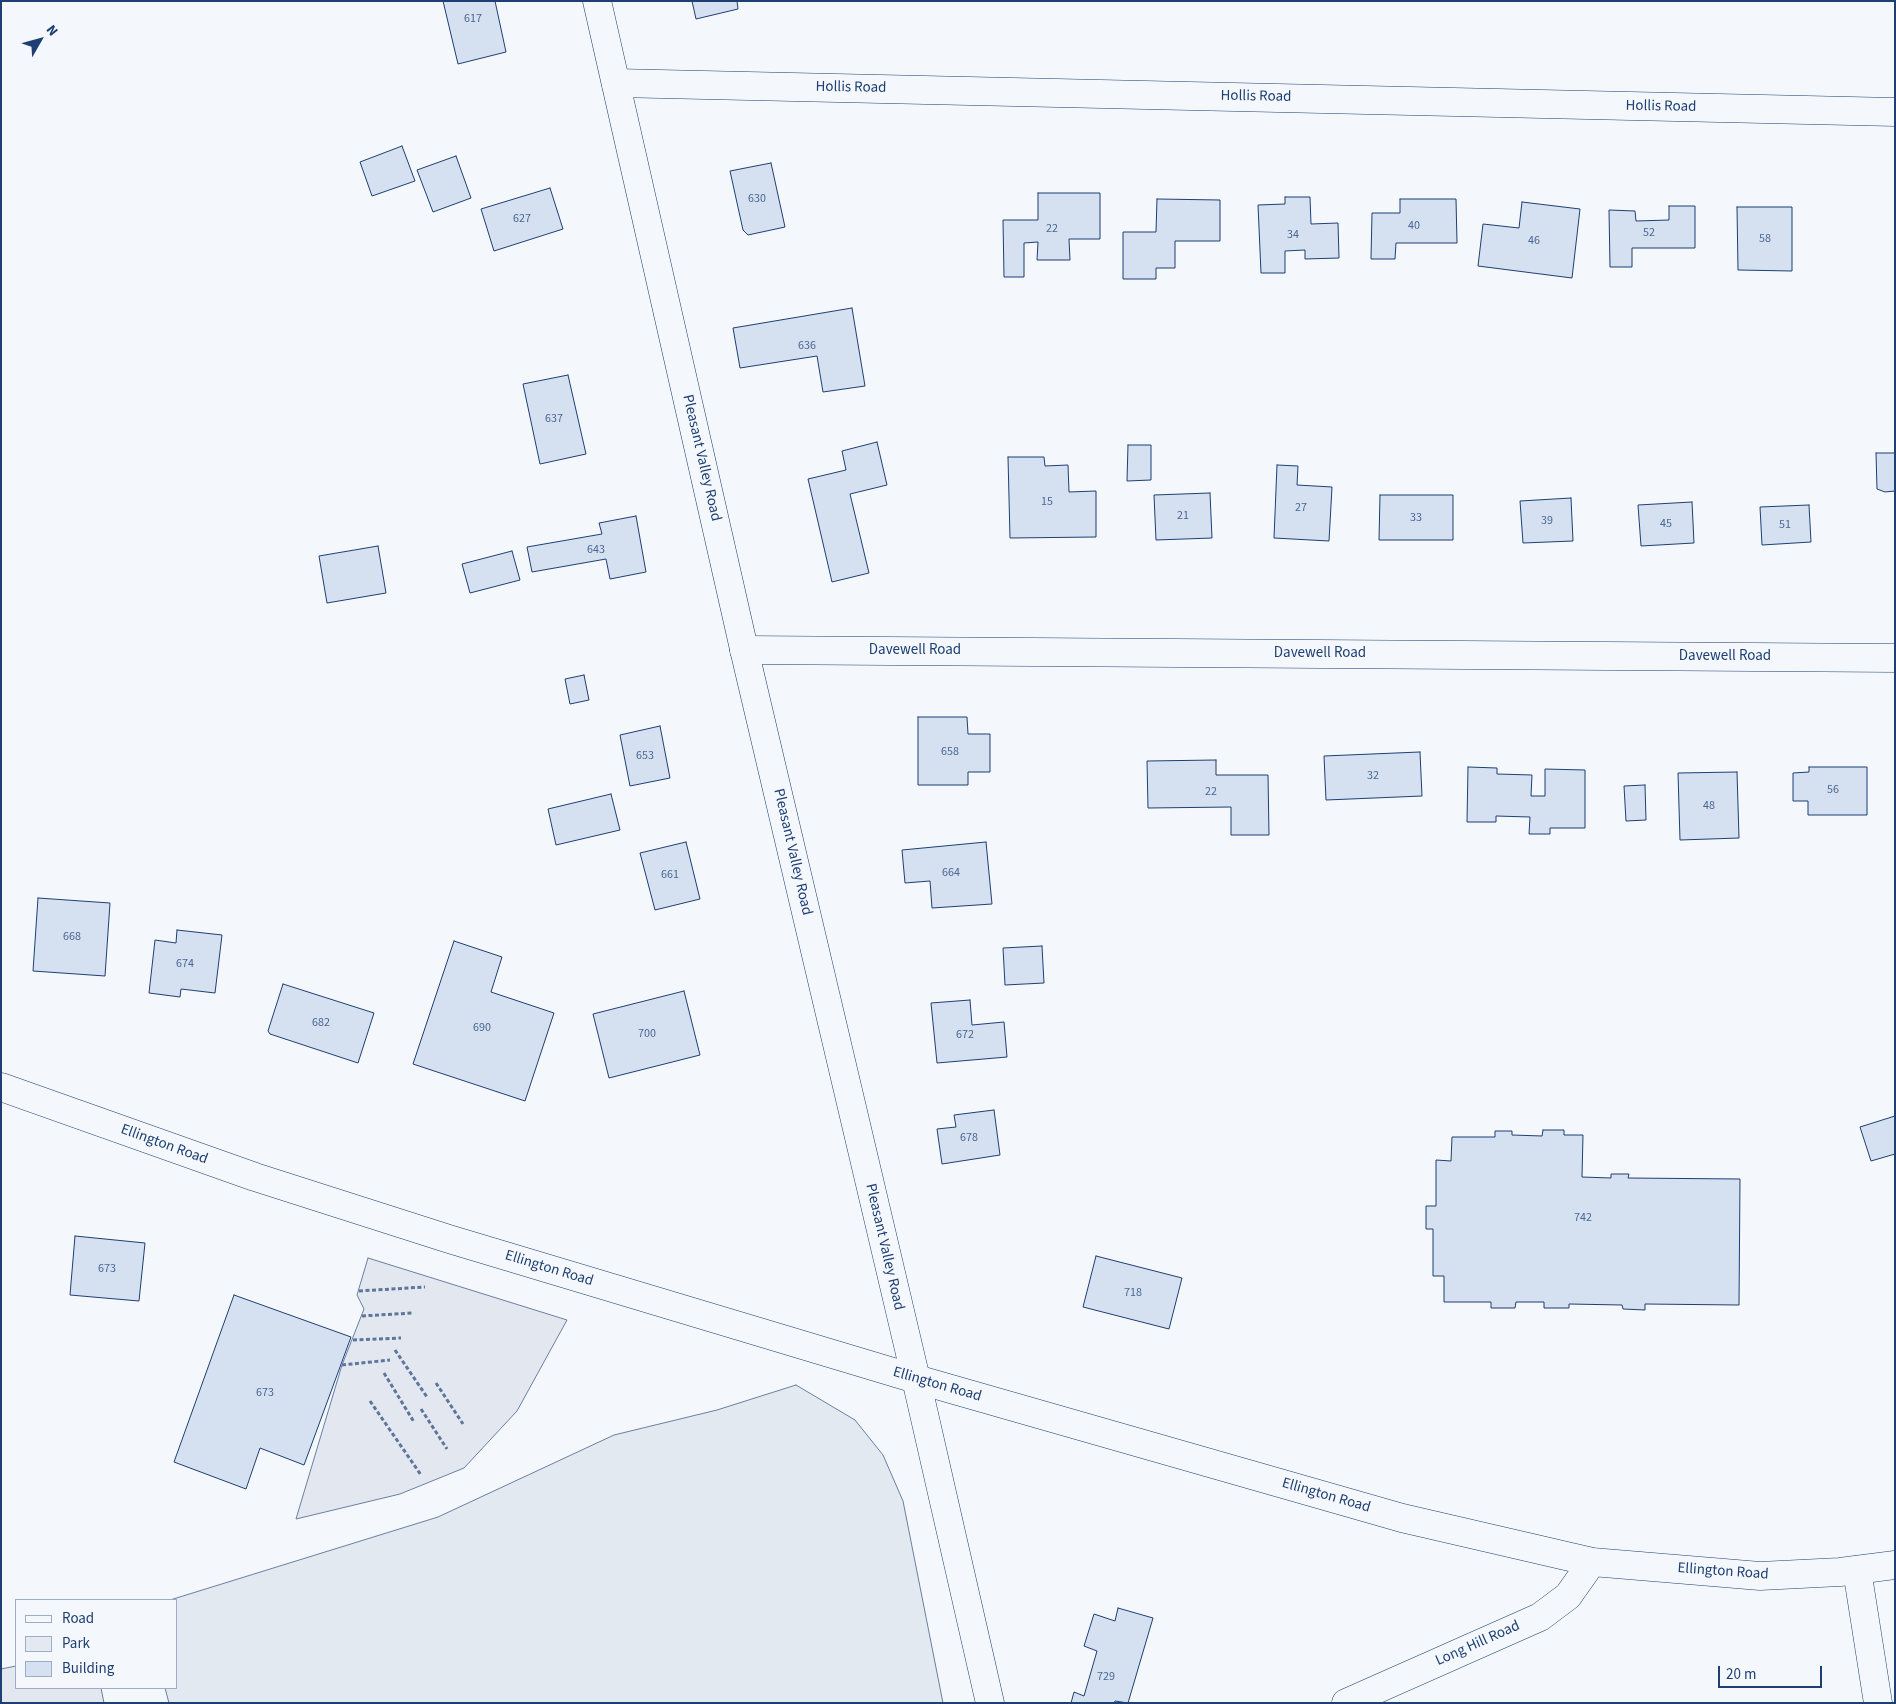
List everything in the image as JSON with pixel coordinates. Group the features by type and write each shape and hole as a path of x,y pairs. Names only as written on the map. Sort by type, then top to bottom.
{"main road":[{"name":"Pleasant Valley Road","path":"597,1 744,650 916,1379 990,1703"},
{"name":"Hollis Road","path":"616,83 1895,112"},
{"name":"Davewell Road","path":"744,650 1895,658"},
{"name":"Ellington Road","path":"1,1087 255,1177 458,1242 916,1379 1402,1518 1592,1562 1760,1576 1857,1570 1895,1565"},
{"name":"Long Hill Road","path":"1346,1703 1540,1617 1568,1596 1592,1562"},
{"path":"1857,1570 1878,1703"}],"path":[{"path":"358,1291 426,1287"},
{"path":"362,1316 413,1313"},
{"path":"353,1340 401,1338"},
{"path":"395,1350 427,1397"},
{"path":"342,1365 390,1360"},
{"path":"384,1373 414,1422"},
{"path":"436,1383 463,1424"},
{"path":"370,1401 421,1475"},
{"path":"420,1409 447,1449"}],"green space":[{"path":"796,1385 855,1420 883,1455 903,1501 943,1703 169,1703 165,1689 178,1689 178,1599 173,1599 438,1517 614,1435 717,1410"}],"shaded area":[{"path":"368,1258 567,1320 517,1411 464,1468 400,1494 296,1519 342,1365 364,1309 357,1295"},
{"path":"15,1666 15,1689 101,1689 104,1703 1,1703 1,1669"}],"building":[{"path":"443,1 495,1 506,52 458,64"},
{"path":"692,1 737,1 738,9 696,19"},
{"path":"402,146 415,181 372,196 360,162"},
{"path":"456,156 471,198 433,212 417,170"},
{"path":"771,163 785,227 748,235 743,230 730,171"},
{"path":"550,188 563,229 494,251 481,209"},
{"path":"1038,193 1100,193 1100,239 1069,239 1070,260 1037,260 1038,242 1024,243 1024,277 1004,277 1003,220 1038,220"},
{"path":"1285,197 1310,197 1311,224 1338,223 1339,258 1305,259 1305,250 1285,251 1285,273 1261,273 1258,205 1285,204"},
{"path":"1157,199 1220,200 1220,241 1175,241 1175,268 1156,268 1156,279 1123,279 1123,232 1156,232"},
{"path":"1400,199 1456,199 1457,243 1396,243 1395,259 1371,259 1372,213 1400,213"},
{"path":"1522,202 1580,209 1572,278 1478,266 1483,224 1519,228"},
{"path":"1669,206 1695,206 1695,248 1632,248 1632,267 1610,267 1609,210 1635,211 1636,221 1669,220"},
{"path":"1737,207 1792,207 1792,271 1738,270"},
{"path":"852,308 865,386 823,392 817,356 740,368 733,328"},
{"path":"568,375 586,454 540,464 523,384"},
{"path":"877,442 887,485 850,494 869,573 832,582 808,479 846,470 842,451"},
{"path":"1128,445 1151,445 1151,480 1127,481"},
{"path":"1876,453 1895,453 1895,491 1885,492 1877,489"},
{"path":"1008,457 1044,457 1045,466 1068,465 1069,492 1096,491 1096,537 1010,538"},
{"path":"1277,465 1298,466 1297,485 1332,487 1329,541 1274,538"},
{"path":"1210,493 1212,538 1156,540 1154,495"},
{"path":"1380,495 1453,495 1453,540 1379,540"},
{"path":"1571,498 1573,541 1523,543 1520,501"},
{"path":"1692,502 1694,543 1641,546 1638,505"},
{"path":"1809,505 1811,542 1762,545 1760,507"},
{"path":"636,516 646,572 610,579 606,559 532,572 527,547 602,534 599,523"},
{"path":"378,546 386,593 327,603 319,556"},
{"path":"512,551 520,580 470,593 462,564"},
{"path":"584,675 589,700 570,704 565,679"},
{"path":"918,717 967,717 968,734 990,734 990,772 968,772 968,785 918,785"},
{"path":"660,726 670,778 630,786 620,735"},
{"path":"1420,752 1422,796 1326,800 1324,756"},
{"path":"1216,760 1216,775 1268,775 1269,835 1231,835 1231,807 1148,808 1147,761"},
{"path":"1468,767 1497,768 1497,774 1532,775 1531,796 1545,796 1545,769 1585,770 1585,828 1550,828 1550,834 1529,834 1530,817 1496,816 1496,822 1467,822"},
{"path":"1809,767 1867,767 1867,815 1808,815 1808,801 1793,801 1793,773 1809,772"},
{"path":"1737,772 1739,838 1680,840 1678,773"},
{"path":"1645,785 1646,820 1626,821 1624,786"},
{"path":"611,794 620,830 556,845 548,809"},
{"path":"686,842 700,899 655,910 640,853"},
{"path":"986,842 992,904 932,908 930,881 905,883 902,850"},
{"path":"38,898 110,903 105,976 33,971"},
{"path":"177,930 222,935 215,993 181,989 180,997 149,993 155,940 176,943"},
{"path":"454,941 502,957 491,992 554,1013 525,1101 413,1064"},
{"path":"1042,946 1044,983 1005,985 1003,948"},
{"path":"283,984 374,1013 358,1063 270,1034 268,1031"},
{"path":"684,991 700,1055 609,1078 593,1014"},
{"path":"970,1000 972,1025 1004,1022 1007,1057 937,1063 931,1003"},
{"path":"994,1110 1000,1155 942,1164 937,1129 956,1127 954,1115"},
{"path":"1895,1116 1895,1154 1871,1161 1860,1127"},
{"path":"1543,1130 1564,1130 1564,1135 1583,1135 1582,1177 1611,1178 1611,1174 1629,1174 1628,1178 1740,1179 1739,1305 1645,1304 1645,1310 1623,1309 1622,1305 1569,1304 1569,1308 1544,1308 1544,1302 1516,1302 1515,1308 1491,1308 1491,1302 1444,1302 1444,1276 1433,1276 1433,1229 1426,1229 1426,1206 1436,1206 1436,1160 1451,1161 1452,1137 1495,1137 1495,1131 1512,1131 1512,1135 1542,1136"},
{"path":"75,1236 145,1243 139,1301 70,1295"},
{"path":"1096,1256 1182,1278 1169,1329 1083,1307"},
{"path":"234,1295 351,1337 304,1465 260,1448 246,1489 174,1462"},
{"path":"1118,1608 1153,1618 1128,1703 1115,1701 1114,1703 1071,1703 1074,1692 1084,1696 1097,1651 1084,1646 1094,1614 1115,1621"}]}
